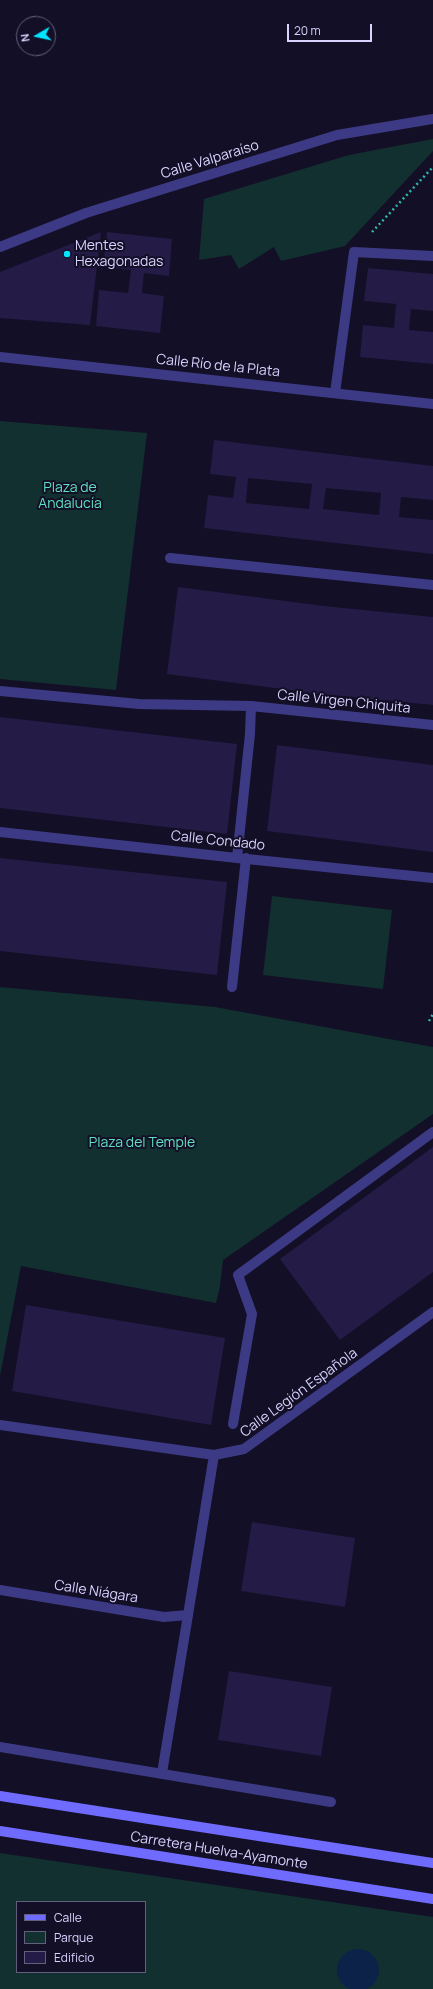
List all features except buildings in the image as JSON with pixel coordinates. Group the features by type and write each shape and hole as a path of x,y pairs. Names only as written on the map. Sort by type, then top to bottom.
{"main road":[{"name":"Carretera Huelva-Ayamonte","path":"0,1796 433,1863"},
{"name":"Carretera Huelva-Ayamonte","path":"0,1830 433,1898"}],"street":[{"name":"Calle Valparaíso","path":"0,247 86,213 337,135 433,119"},
{"path":"335,393 354,252 433,256"},
{"name":"Calle Río de la Plata","path":"0,357 433,404"},
{"path":"170,558 433,585"},
{"path":"0,691 139,704 251,706 242,858 232,987"},
{"name":"Calle Virgen Chiquita","path":"251,706 433,725"},
{"name":"Calle Condado","path":"0,832 433,878"},
{"path":"233,1424 252,1314 238,1275 433,1132"},
{"name":"Calle Legión Española","path":"0,1425 214,1455 244,1449 433,1312"},
{"path":"162,1773 214,1455"},
{"name":"Calle Niágara","path":"0,1590 164,1617 188,1615"},
{"path":"0,1747 331,1802"}],"path":[{"path":"370,235 433,167"},
{"path":"429,1021 433,1014"}],"green space":[{"path":"433,139 433,151 345,246 281,261 274,247 239,269 231,255 199,260 204,199 349,155"},
{"name":"Plaza de Andalucía","path":"0,421 147,433 116,690 0,679"},
{"path":"272,896 392,910 383,989 263,975"},
{"name":"Plaza del Temple","path":"0,987 215,1007 433,1047 433,1114 223,1260 220,1286 216,1303 21,1266 0,1376"},
{"path":"0,1853 433,1917 433,1989 0,1989"}],"water":[{"path":"354,1949 362,1949 373,1955 379,1966 379,1974 375,1982 373,1985 364,1990 352,1990 346,1987 343,1985 337,1974 337,1966 343,1955"}],"place":[{"name":"Mentes Hexagonadas","path":"67,254"}]}
